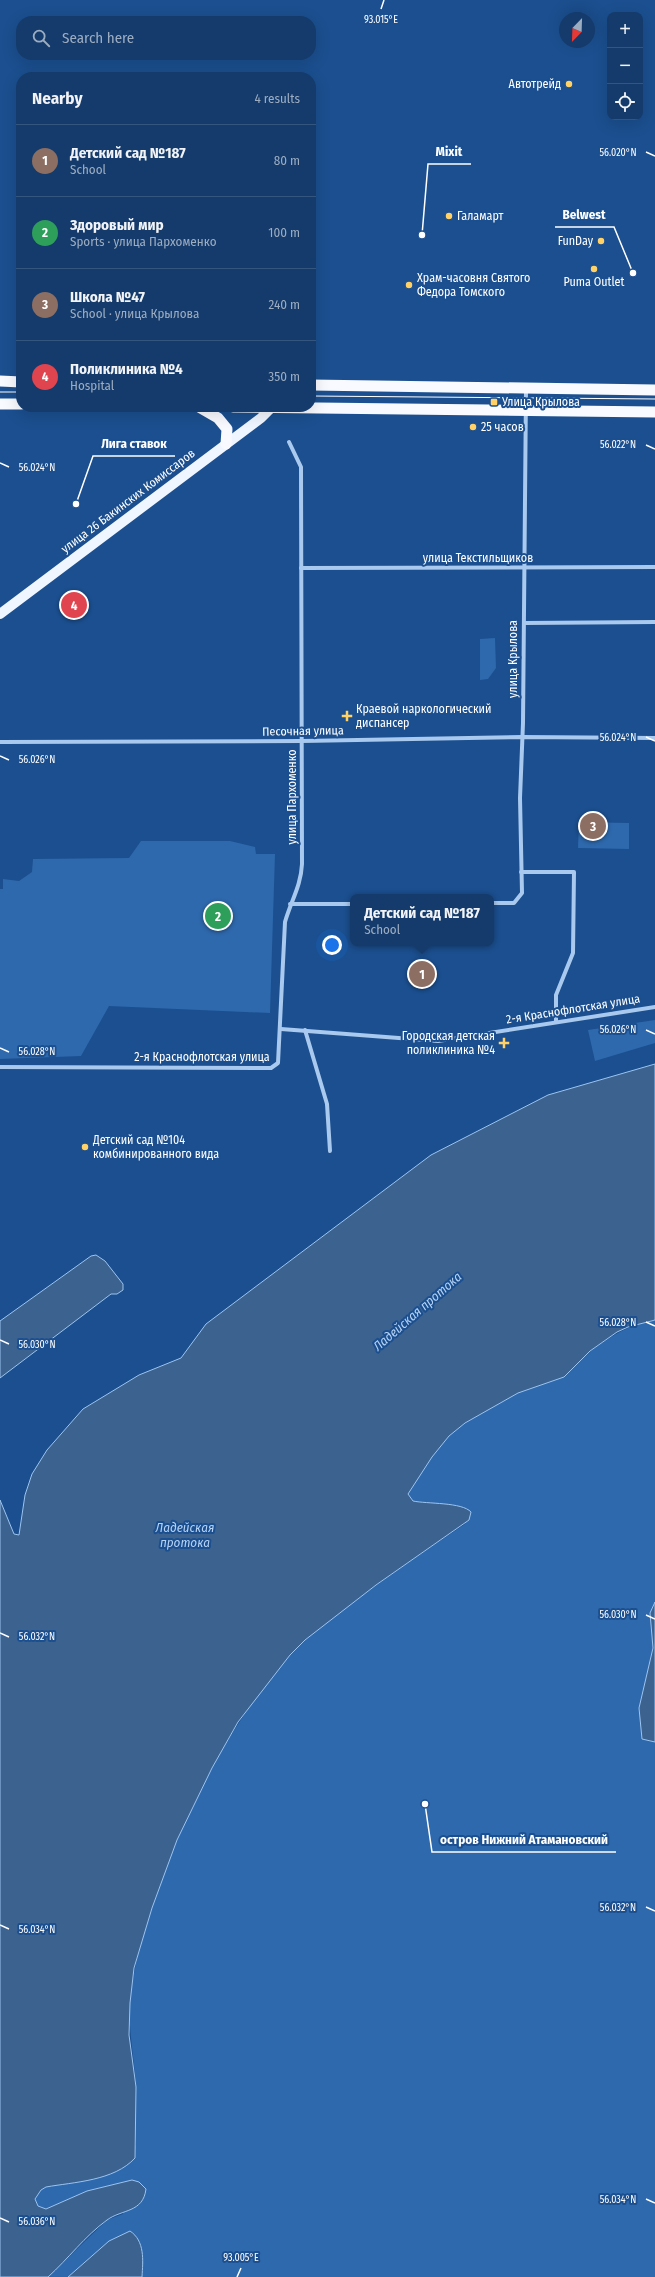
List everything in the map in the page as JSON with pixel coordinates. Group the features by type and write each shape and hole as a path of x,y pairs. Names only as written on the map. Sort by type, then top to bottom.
{"highway":[{"path":"0,381 16,382"},
{"path":"316,385 655,390"},
{"path":"0,404 16,404"},
{"path":"316,409 525,412 655,412"},
{"path":"208,412 218,418 227,429 226,444"}],"main road":[{"name":"улица 26 Бакинских Комиссаров","path":"0,614 267,412"}],"street":[{"name":"улица Крылова","path":"494,903 514,903 522,893 523,568 526,389"},
{"name":"улица Пархоменко","path":"281,1029 285,922 290,904 301,879 301,467 289,442"},
{"name":"улица Текстильщиков","path":"301,568 655,567"},
{"path":"524,622 655,622"},
{"name":"Песочная улица","path":"0,742 302,742 522,737 655,738"},
{"path":"521,872 574,872 573,953 556,995 556,1021"},
{"path":"290,904 350,904"},
{"name":"2-я Краснофлотская улица","path":"0,1066 271,1068 278,1063 281,1029 438,1041 556,1021 655,1007"},
{"path":"305,1030 327,1104 330,1151"}],"shaded area":[{"path":"495,638 496,668 488,679 480,680 480,639"},
{"path":"579,822 629,823 629,849 578,848"},
{"path":"141,841 230,841 255,847 256,854 275,854 270,1013 109,1006 81,1056 0,1059 0,889 3,889 3,879 19,881 32,872 33,859 129,858"},
{"path":"655,1020 655,1043 595,1061 588,1030"},
{"path":"655,1320 655,2277 142,2277 143,2263 109,2241 68,2277 48,2277 107,2220 123,2214 132,2180 87,2191 46,2209 38,2206 35,2199 41,2190 46,2187 111,2173 136,2145 136,2089 131,2035 130,2003 137,1959 150,1911 168,1860 191,1809 216,1760 244,1714 274,1674 314,1632 377,1585 465,1524 468,1509 413,1501 408,1494 427,1463 450,1435 464,1424 496,1404 579,1361 593,1349 615,1335 638,1324"}],"water":[{"name":"Ладейская протока","path":"655,1064 655,1320 628,1327 617,1332 590,1351 564,1377 518,1393 465,1423 449,1436 432,1457 408,1494 413,1501 460,1506 471,1512 469,1520 376,1585 305,1640 290,1655 238,1722 212,1768 177,1840 152,1908 134,1968 130,2003 129,2035 136,2087 135,2158 116,2172 105,2176 81,2182 46,2187 41,2190 35,2199 38,2206 46,2209 87,2191 132,2180 139,2182 146,2189 144,2197 136,2206 113,2216 99,2226 48,2277 0,2277 0,1500 14,1534 19,1535 25,1495 32,1474 47,1450 83,1409 139,1375 181,1358 206,1324 431,1155 548,1095"},
{"path":"96,1255 105,1261 123,1284 123,1290 117,1294 111,1294 0,1378 0,1321 91,1256"},
{"path":"655,1602 655,1742 642,1739 639,1708 653,1648 650,1613"},
{"path":"130,2231 135,2235 141,2245 143,2258 142,2277 68,2277 109,2241"}],"tram line":[{"path":"0,392 16,392"},
{"path":"316,396 655,399"}],"place":[{"name":"Автотрейд","path":"569,84"},
{"name":"Галамарт","path":"449,216"},
{"name":"Mixit","path":"422,235"},
{"name":"FunDay","path":"601,241"},
{"name":"Puma Outlet","path":"594,269"},
{"name":"Belwest","path":"633,273"},
{"name":"Храм-часовня Святого Федора Томского","path":"409,285"},
{"name":"Улица Крылова","path":"494,402"},
{"name":"25 часов","path":"473,427"},
{"name":"Лига ставок","path":"76,504"},
{"name":"Поликлиника №4","path":"74,605"},
{"name":"Краевой наркологический диспансер","path":"347,716"},
{"name":"Школа №47","path":"593,826"},
{"name":"Здоровый мир","path":"218,916"},
{"name":"Детский сад №187","path":"422,974"},
{"name":"Городская детская поликлиника №4","path":"504,1043"},
{"name":"Детский сад №104 комбинированного вида","path":"85,1147"},
{"name":"остров Нижний Атамановский","path":"425,1804"}]}
